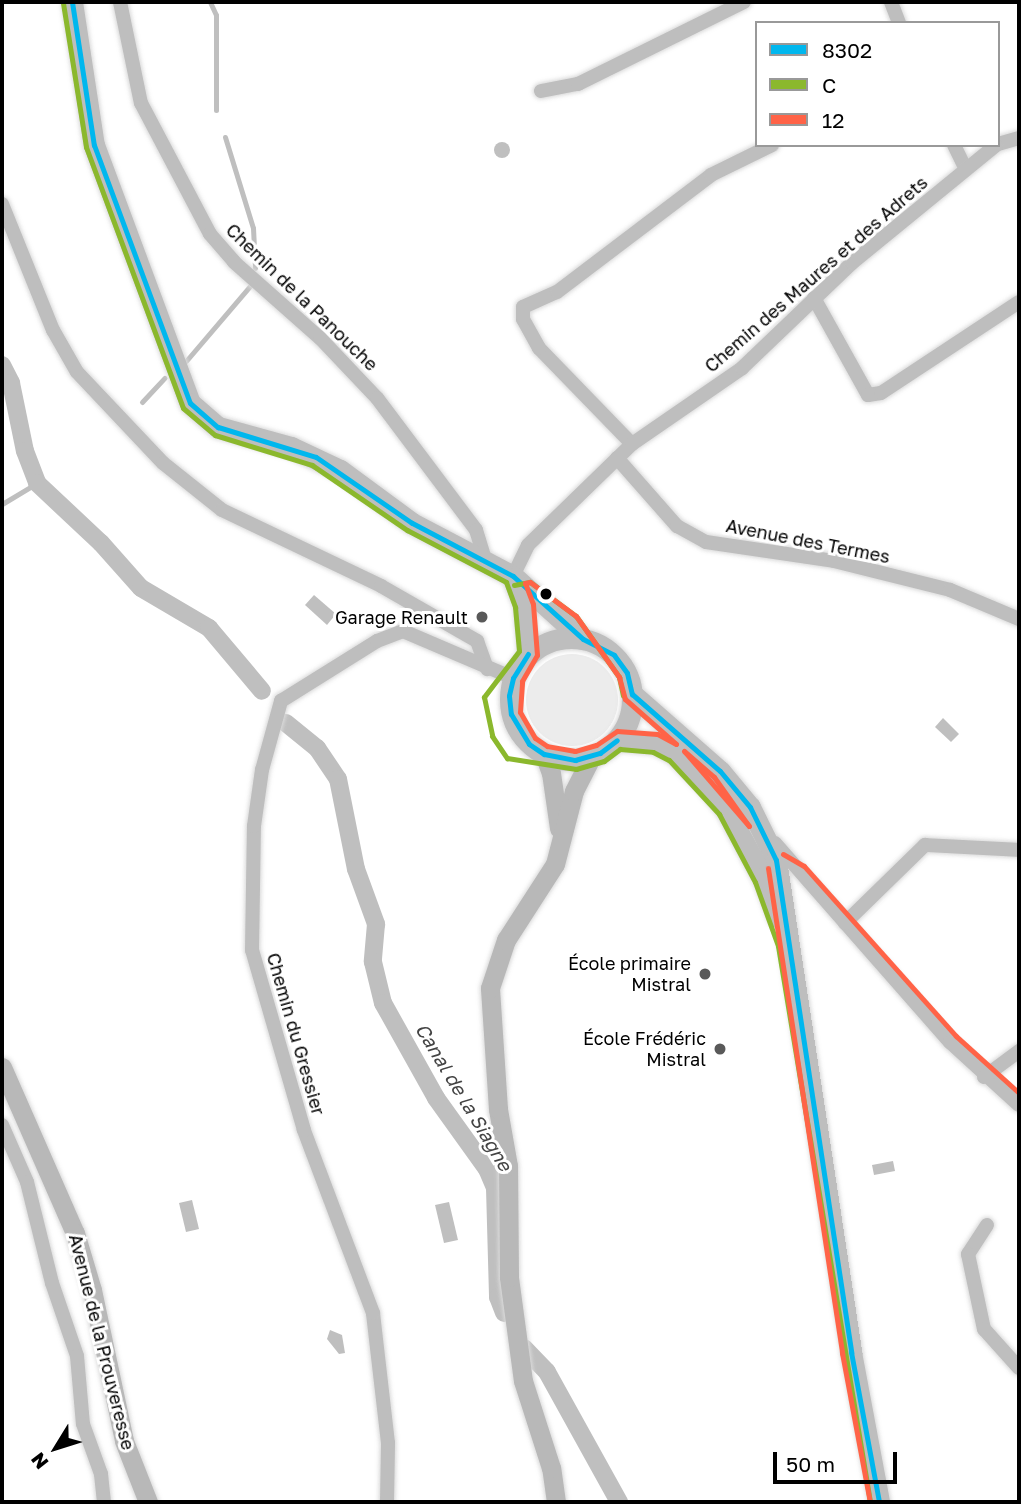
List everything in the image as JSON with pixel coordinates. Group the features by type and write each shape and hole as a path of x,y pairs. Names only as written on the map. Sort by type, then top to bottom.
{"main road":[{"path":"72,2 93,145 190,402 218,427 316,457 412,523 484,558 513,576 583,639 614,655 627,673 632,694 626,726 617,740 591,757 575,760 544,754 529,744 511,713 513,678 528,654 554,641 583,639"},
{"path":"513,576 524,605 528,654"},
{"path":"632,694 720,771 750,807 776,860 785,903 787,944 879,1502"},
{"path":"617,740 655,743 674,753 726,809 763,878 787,944"},
{"path":"544,754 557,803 560,845"},
{"path":"556,1502 519,1355 509,1277 508,1166 498,1109 490,988 506,940 555,864 574,791 591,757"},
{"name":"Avenue de la Prouveresse","path":"2,1068 75,1233 92,1290 124,1441 148,1502"}],"street":[{"name":"Chemin de la Panouche","path":"120,2 141,103 210,234 234,262 320,338 377,398 476,530 484,558"},
{"path":"541,91 578,84 744,2"},
{"path":"891,2 899,21"},
{"name":"Chemin des Maures et des Adrets","path":"1000,144 1019,138"},
{"path":"632,444 539,348 523,319 523,307 557,292 711,176 768,147"},
{"path":"955,147 965,168"},
{"name":"Chemin des Maures et des Adrets","path":"513,576 528,545 632,444 742,368 814,298 965,168 994,147"},
{"path":"2,204 53,330 77,372 163,463 222,510 381,586 477,641 487,669"},
{"path":"814,298 868,395 881,393 1019,302"},
{"name":"Avenue des Termes","path":"617,458 677,526 706,542 834,561 937,587 1019,620"},
{"name":"Chemin du Gressier","path":"387,1502 388,1443 373,1313 304,1130 252,950 254,826 261,770 281,701 377,641 403,631 513,678"},
{"path":"750,807 797,872 984,1077 1019,1105"},
{"path":"726,809 760,851 797,872"},
{"path":"845,923 925,845 1019,850"},
{"path":"984,1077 1019,1051"},
{"path":"2,1125 27,1182 52,1283 77,1356 83,1424 101,1474 104,1502"},
{"path":"987,1225 968,1254 984,1329 1019,1368"}],"shaded area":[{"path":"499,142 505,142 510,150 508,156 499,158 494,153 494,147"},
{"path":"314,595 336,614 327,625 305,605"},
{"path":"572,654 590,657 605,667 615,682 618,700 615,718 605,733 590,743 572,746 554,743 539,733 529,718 526,700 529,682 539,667 554,657"},
{"path":"943,718 959,734 951,742 935,727"},
{"path":"893,1161 895,1171 874,1175 872,1165"},
{"path":"192,1200 199,1229 186,1232 179,1203"},
{"path":"449,1202 458,1240 444,1243 435,1205"},
{"path":"330,1330 342,1335 345,1353 339,1354 327,1339"}],"waterway":[{"path":"210,2 216,15 216,110"},
{"path":"225,137 253,228 255,268"},
{"path":"186,361 250,286"},
{"name":"Canal de la Siagne","path":"2,365 11,383 25,451 37,483 101,543 141,588 209,628 262,691"},
{"path":"142,402 164,378"},
{"path":"2,504 37,483"},
{"name":"Canal de la Siagne","path":"286,723 317,748 338,779 356,869 376,924 373,962 383,1003 436,1098 487,1169 495,1188 498,1297 504,1313"},
{"name":"Canal de la Siagne","path":"524,1348 547,1372 619,1502"}],"transit line":[{"name":"8302","path":"72,2 94,145 190,403 218,427 316,457 412,523 513,576 583,639 614,655 627,673 632,694"},
{"name":"C","path":"63,3 86,147 183,408 215,435 312,465 407,530 506,582 515,607 519,651 484,697 492,736 507,758 576,769 604,761 620,749 653,752 669,760 719,814 755,882 778,946 870,1502"},
{"name":"C","path":"514,585 530,582 576,616 619,677 623,696"},
{"name":"12","path":"530,582 576,616 619,677 625,699 676,744 657,734 617,731 596,745 575,751 547,746 535,738 520,712 522,681 537,655 533,604 525,583 530,582"},
{"name":"8302","path":"528,654 513,678 509,696 511,714 529,744 544,754 575,760 600,753 617,740"},
{"name":"8302","path":"632,694 720,771 750,807 776,860 851,1352 879,1502"},
{"name":"12","path":"684,751 714,777 749,826 684,751"},
{"name":"12","path":"783,854 804,866 956,1036 1019,1093"},
{"name":"12","path":"768,868 842,1353 870,1502"}],"place":[{"name":"Garage Renault","path":"482,617"},
{"name":"École primaire Mistral","path":"705,974"},
{"name":"École Frédéric Mistral","path":"720,1049"}]}
